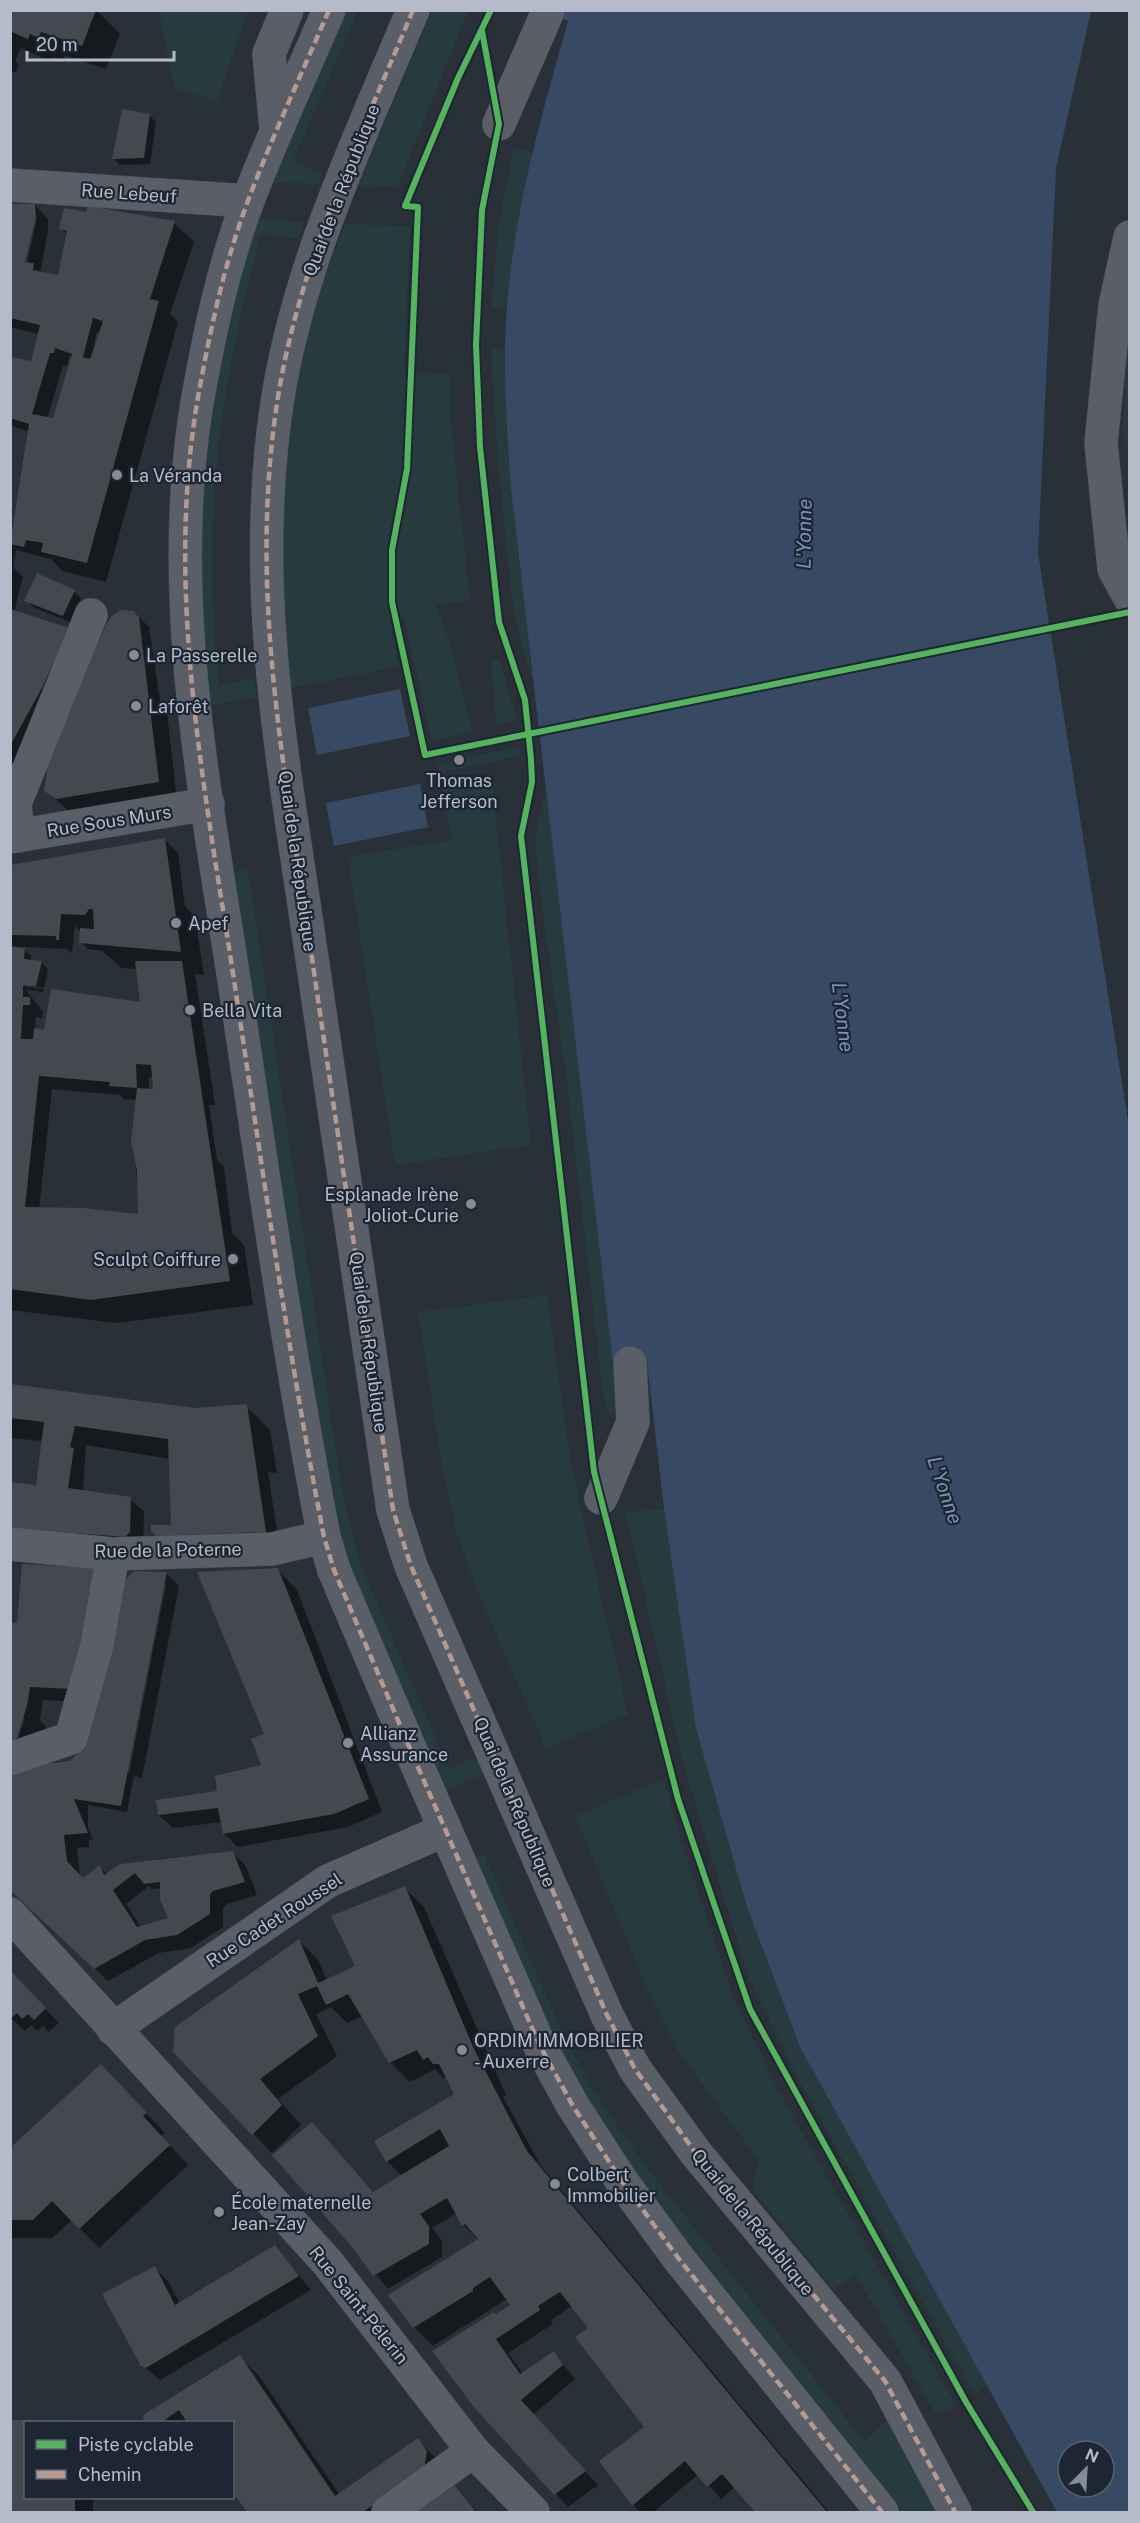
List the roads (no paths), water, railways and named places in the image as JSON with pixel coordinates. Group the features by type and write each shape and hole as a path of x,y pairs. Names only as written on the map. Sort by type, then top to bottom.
{"street":[{"path":"276,132 268,54 287,10"},
{"path":"328,10 248,201 213,326 197,406 189,480 186,582 191,674 208,804 260,1151 324,1537 334,1570 540,2046 579,2115 621,2180 680,2259 882,2512"},
{"name":"Quai de la République","path":"413,10 332,204 297,308 276,407 267,486 265,580 268,652 284,772 393,1509 411,1566 607,2015 635,2069 695,2152 885,2381 955,2512"},
{"path":"499,124 548,11"},
{"name":"Rue Lebeuf","path":"10,185 179,184 248,201"},
{"path":"1130,237 1115,305 1101,443 1114,569 1130,598"},
{"path":"14,837 15,803 91,615"},
{"name":"Rue Sous Murs","path":"14,837 208,804"},
{"path":"601,1498 633,1422 630,1363"},
{"name":"Rue de la Poterne","path":"10,1544 112,1554 272,1549 324,1537"},
{"path":"10,1759 71,1738 97,1645 112,1554"},
{"name":"Rue Cadet Roussel","path":"113,2029 328,1881 445,1830"},
{"name":"Rue Saint-Pélerin","path":"10,1914 328,2263 473,2451 533,2512"},
{"path":"388,2512 473,2451"}],"water":[{"name":"L'Yonne","path":"545,11 1091,11 1056,168 1038,553 1129,1127 1129,2512 1057,2512 800,2047 747,1907 696,1729 664,1509 647,1362 613,1364 511,489 506,398 507,306 516,234 530,162 568,21"},
{"path":"400,689 410,736 317,755 308,708"},
{"path":"420,784 428,827 334,846 326,803"}],"place":[{"name":"La Véranda","path":"117,475"},
{"name":"La Passerelle","path":"134,655"},
{"name":"Laforêt","path":"136,706"},
{"name":"Thomas Jefferson","path":"459,760"},
{"name":"Apef","path":"176,923"},
{"name":"Bella Vita","path":"190,1010"},
{"name":"Esplanade Irène Joliot-Curie","path":"471,1204"},
{"name":"Sculpt Coiffure","path":"233,1259"},
{"name":"Allianz Assurance","path":"348,1743"},
{"name":"ORDIM IMMOBILIER - Auxerre","path":"462,2050"},
{"name":"Colbert Immobilier","path":"555,2184"},
{"name":"École maternelle Jean-Zay","path":"219,2212"}]}
